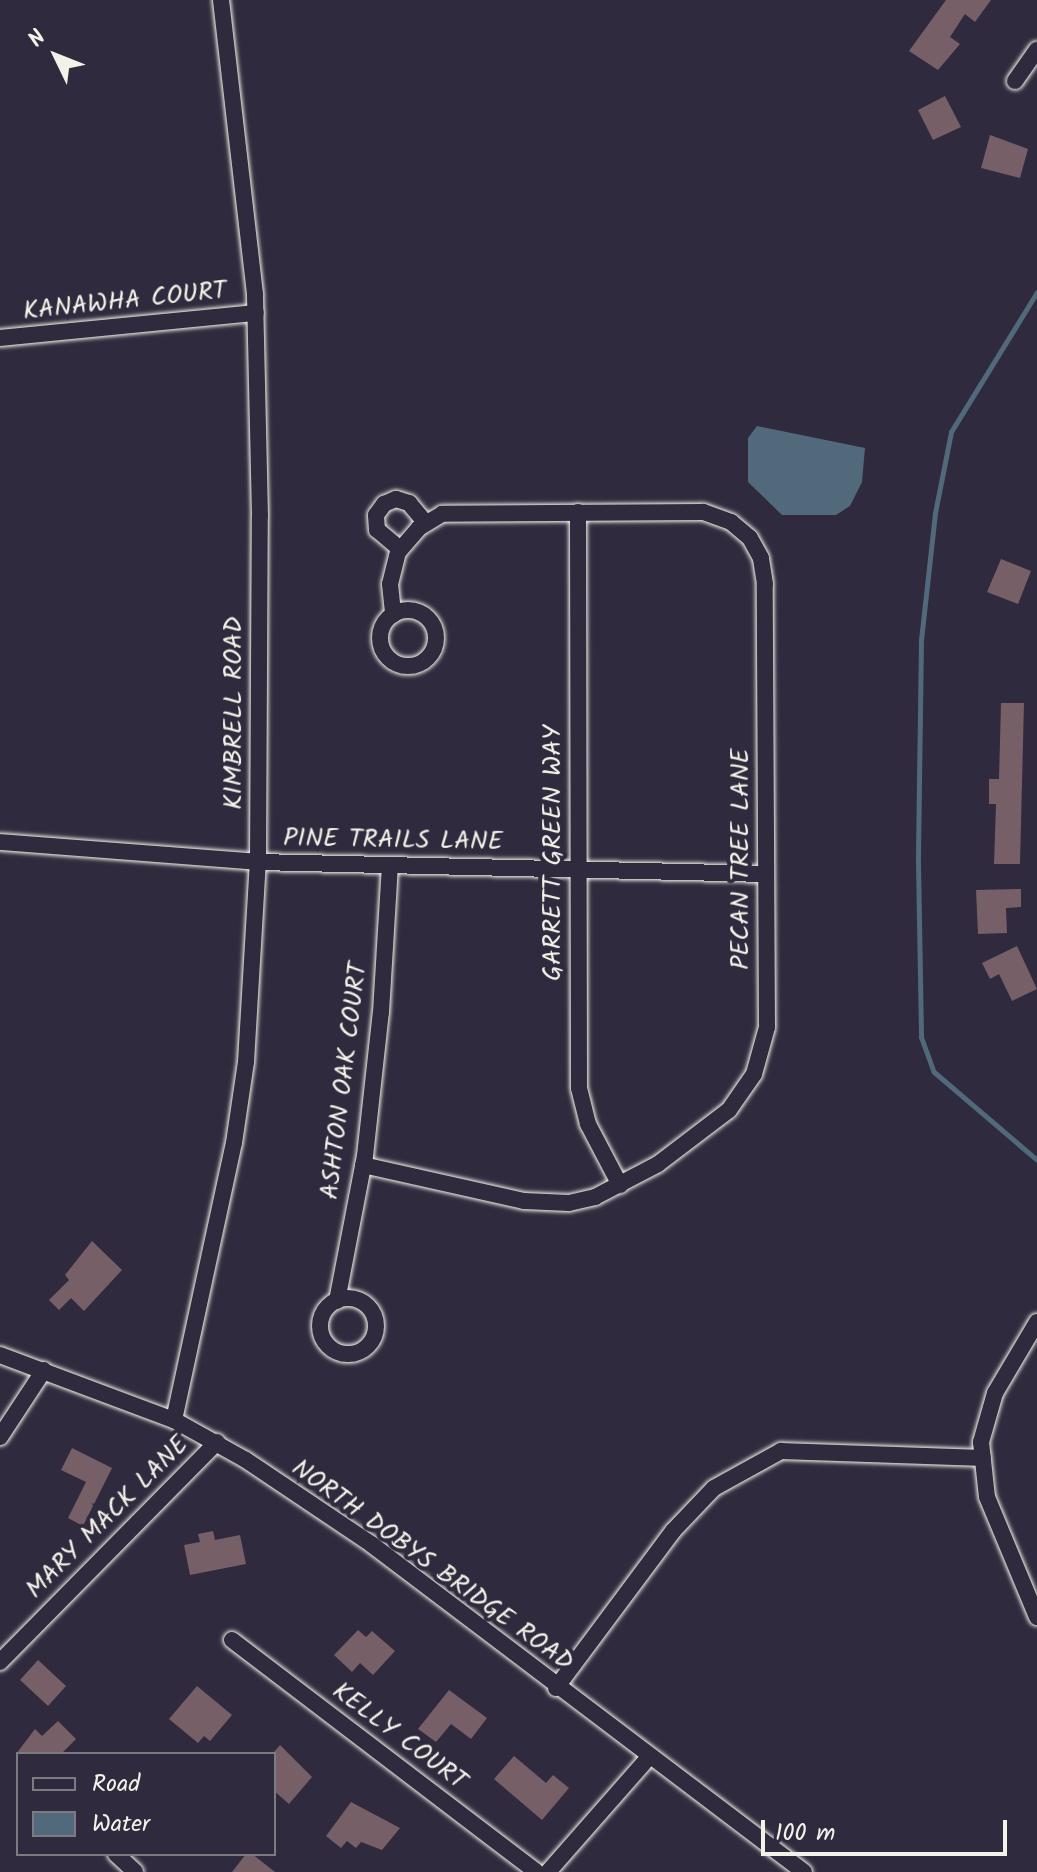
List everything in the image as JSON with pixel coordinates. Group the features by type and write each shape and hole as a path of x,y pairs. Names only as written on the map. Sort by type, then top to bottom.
{"street":[{"name":"KIMBRELL ROAD","path":"174,1420 234,1143 246,1062 258,862 256,313 221,0"},
{"path":"1015,81 1037,50"},
{"name":"KANAWHA COURT","path":"0,338 256,313"},
{"path":"393,615 390,584 400,549 382,536 376,523 384,504 403,500 426,523"},
{"name":"PECAN TREE LANE","path":"363,1165 549,1204 595,1197 620,1185 706,1131 754,1074 767,1027 765,584 756,547 731,522 703,512 454,512 426,523 400,549"},
{"name":"GARRETT GREEN WAY","path":"578,512 580,1097 588,1124 620,1185"},
{"path":"0,842 258,862"},
{"name":"PINE TRAILS LANE","path":"258,862 766,874"},
{"name":"ASHTON OAK COURT","path":"337,1301 363,1165 381,1012 390,865"},
{"path":"1037,1322 995,1393 981,1442 987,1497 1037,1617"},
{"name":"NORTH DOBYS BRIDGE ROAD","path":"0,1355 174,1420 217,1442 371,1544 556,1688 804,1872"},
{"path":"0,1437 44,1370"},
{"name":"MARY MACK LANE","path":"0,1662 217,1442"},
{"path":"556,1688 673,1531 714,1488 781,1451 983,1458"},
{"name":"KELLY COURT","path":"232,1640 536,1872"},
{"path":"548,1872 649,1757"},
{"path":"118,1856 135,1872"}],"water":[{"path":"757,426 865,448 862,482 850,506 836,515 782,515 748,482 748,438"}],"building":[{"path":"946,0 991,0 975,22 965,14 950,37 960,44 938,70 909,51"},
{"path":"945,96 961,127 933,140 918,110"},
{"path":"990,135 1028,149 1020,178 981,168"},
{"path":"1001,559 1031,571 1018,604 987,592"},
{"path":"1001,703 1024,703 1020,864 994,864 996,804 989,804 989,779 999,779"},
{"path":"1021,889 1021,907 1006,908 1007,933 978,934 976,890"},
{"path":"1017,946 1037,989 1012,1001 999,974 990,979 982,963"},
{"path":"92,1241 122,1270 84,1311 71,1298 59,1310 49,1300 69,1280 65,1275"},
{"path":"72,1448 112,1468 83,1526 68,1518 86,1482 61,1470"},
{"path":"213,1531 215,1540 240,1535 246,1564 190,1575 184,1545 200,1542 198,1534"},
{"path":"358,1630 366,1637 372,1631 395,1651 373,1675 360,1663 352,1672 334,1655"},
{"path":"38,1660 66,1686 48,1706 20,1680"},
{"path":"197,1686 232,1715 210,1741 204,1736 198,1743 169,1719"},
{"path":"449,1690 487,1718 471,1739 451,1724 436,1742 418,1729"},
{"path":"58,1721 76,1739 63,1752 18,1752 35,1729 42,1736"},
{"path":"280,1745 312,1777 289,1804 276,1793 274,1752"},
{"path":"514,1756 546,1783 553,1775 569,1788 542,1820 494,1779"},
{"path":"351,1802 400,1828 382,1850 361,1842 356,1848 347,1841 341,1848 326,1836"},
{"path":"244,1856 255,1856 275,1872 232,1872"}],"waterway":[{"path":"1037,292 951,432 935,513 921,640 918,862 921,1037 934,1072 1037,1160"}]}
